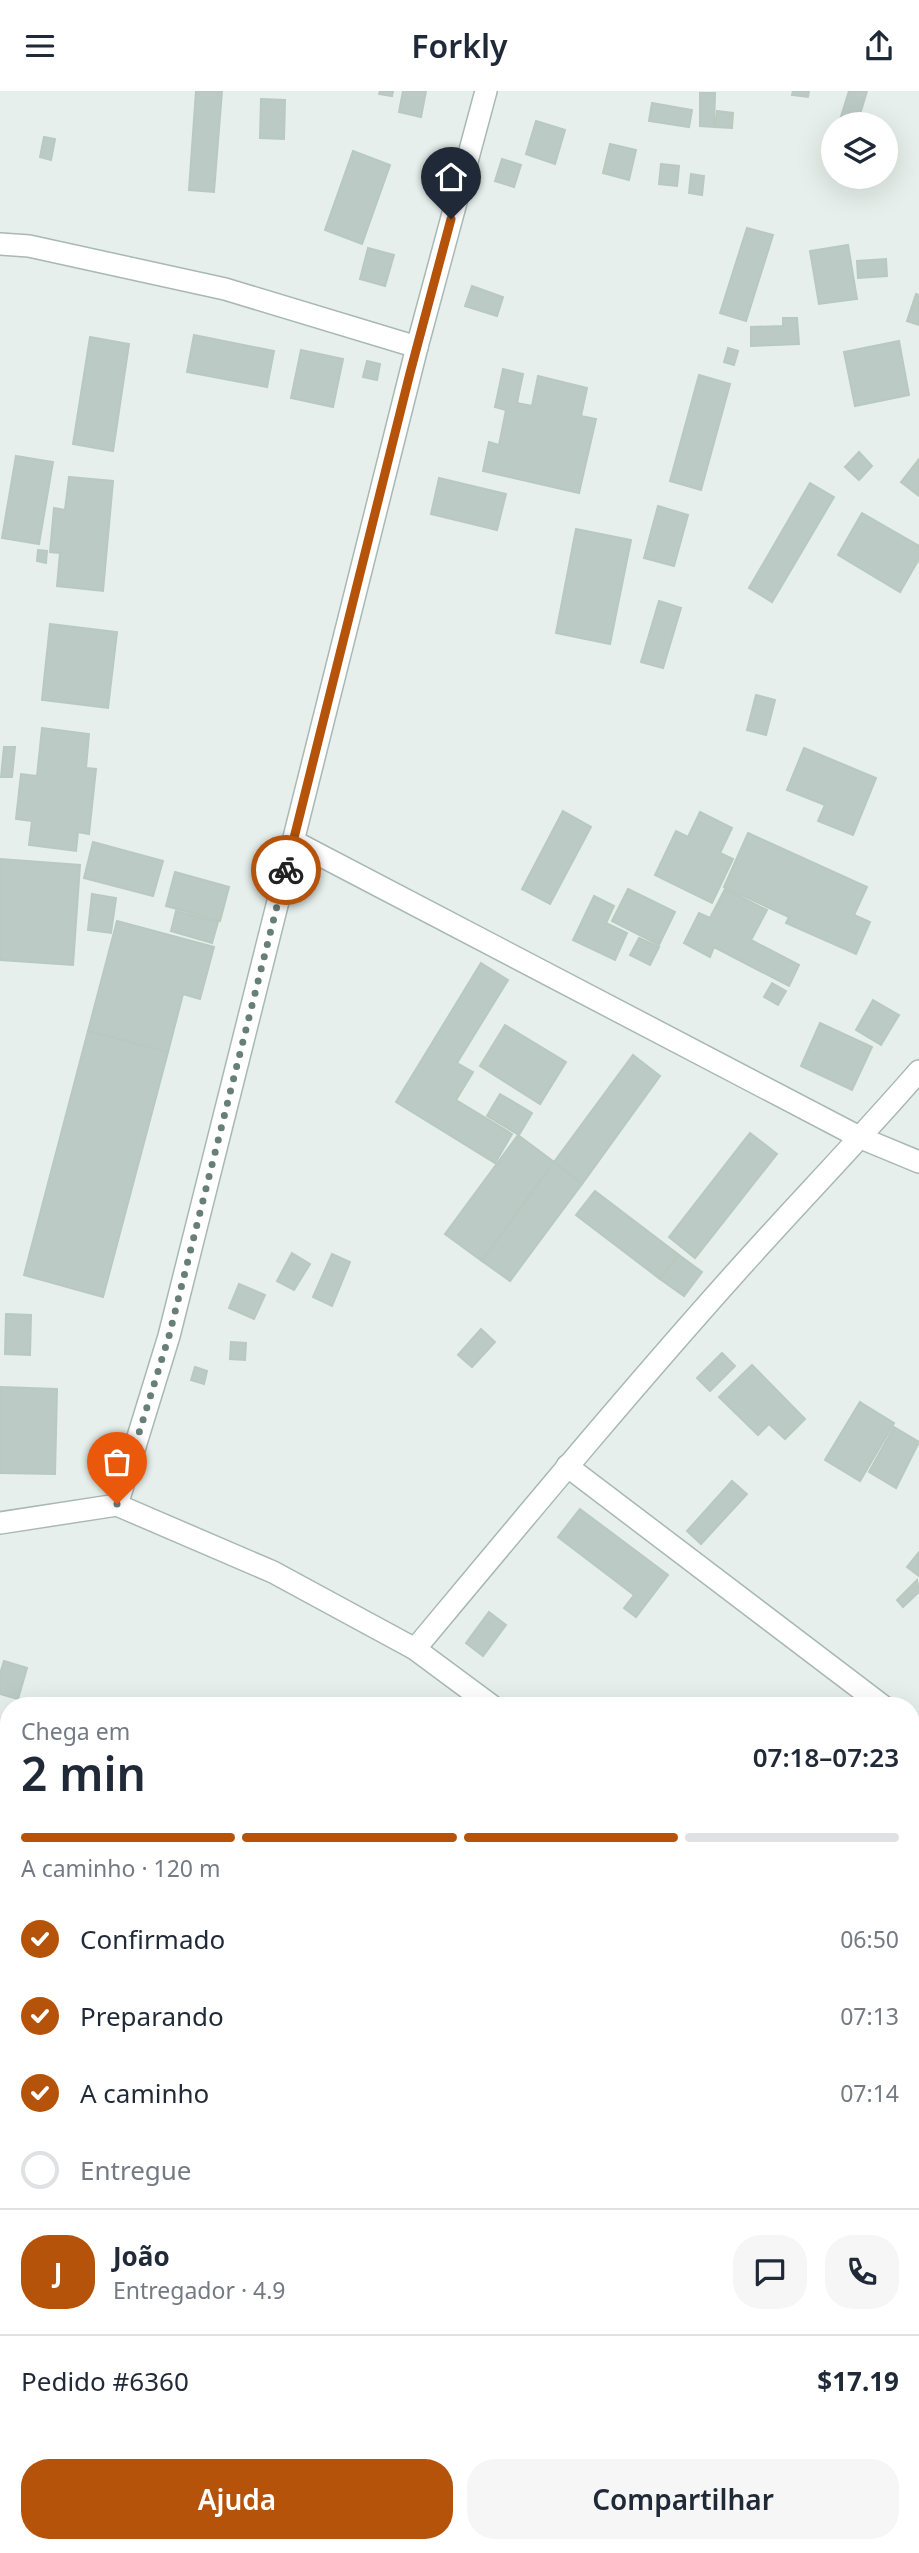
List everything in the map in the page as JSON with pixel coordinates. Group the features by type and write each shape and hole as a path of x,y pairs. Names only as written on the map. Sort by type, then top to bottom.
{"street":[{"path":"117,1504 169,1336 417,347 486,91"},
{"path":"0,244 30,246 225,289 417,347"},
{"path":"293,841 861,1138 919,1162"},
{"path":"415,1649 567,1466 738,1270 861,1138 919,1070"},
{"path":"567,1466 871,1697"},
{"path":"0,1523 117,1504 273,1572 415,1649 480,1697"}],"building":[{"path":"196,91 222,91 214,192 189,190"},
{"path":"380,91 393,91 392,96 379,94"},
{"path":"403,91 426,91 421,117 399,112"},
{"path":"793,91 809,91 808,97 792,95"},
{"path":"849,91 867,91 861,112 842,112"},
{"path":"700,93 715,93 714,127 700,126"},
{"path":"261,99 285,100 284,139 260,138"},
{"path":"652,103 692,110 689,127 649,121"},
{"path":"717,111 733,113 732,128 715,127"},
{"path":"536,121 565,130 555,164 526,154"},
{"path":"44,137 55,139 51,160 40,157"},
{"path":"610,144 636,150 629,180 603,173"},
{"path":"353,151 390,165 362,244 325,230"},
{"path":"502,159 521,165 514,187 495,181"},
{"path":"661,164 679,166 677,186 659,184"},
{"path":"691,174 704,176 702,195 689,193"},
{"path":"747,228 773,235 746,321 720,313"},
{"path":"848,245 857,299 819,304 810,251"},
{"path":"368,248 394,255 385,286 360,279"},
{"path":"886,259 887,276 858,278 857,261"},
{"path":"472,286 503,297 497,316 465,306"},
{"path":"916,294 919,295 919,325 907,321"},
{"path":"783,318 797,318 799,344 751,346 751,327 783,326"},
{"path":"194,335 274,351 267,387 187,372"},
{"path":"90,337 129,344 113,451 73,444"},
{"path":"899,341 909,395 855,406 844,352"},
{"path":"728,348 738,351 734,365 724,362"},
{"path":"301,350 343,359 333,407 291,398"},
{"path":"367,361 380,364 377,380 363,377"},
{"path":"503,369 523,374 517,403 532,406 538,376 587,388 581,416 596,419 579,493 483,471 489,442 499,445 506,410 495,407"},
{"path":"699,375 730,384 701,490 670,481"},
{"path":"859,452 872,466 859,480 845,467"},
{"path":"16,456 53,462 39,544 2,538"},
{"path":"919,459 919,496 901,482"},
{"path":"69,477 113,481 103,591 57,586 60,553 50,552 54,508 65,510"},
{"path":"439,478 506,494 497,530 431,514"},
{"path":"810,483 834,497 772,602 749,588"},
{"path":"658,506 688,515 674,566 644,558"},
{"path":"862,513 919,546 919,559 900,592 838,555"},
{"path":"576,529 631,540 610,644 556,633"},
{"path":"38,550 47,551 46,563 37,561"},
{"path":"659,601 681,608 663,668 641,662"},
{"path":"50,624 117,632 108,708 42,700"},
{"path":"756,695 775,700 766,735 747,730"},
{"path":"42,728 89,734 86,768 96,769 89,834 78,832 76,851 29,845 32,821 16,819 21,774 37,776"},
{"path":"4,747 15,747 12,777 1,777"},
{"path":"804,748 876,778 853,835 818,821 825,805 787,790"},
{"path":"563,811 591,827 550,904 522,889"},
{"path":"700,812 732,828 720,853 733,859 712,903 655,875 676,831 688,837"},
{"path":"748,833 867,887 854,915 870,922 856,954 786,923 789,917 724,887"},
{"path":"93,842 163,861 153,896 84,878"},
{"path":"0,859 80,865 73,965 0,960"},
{"path":"175,872 229,887 220,921 166,906"},
{"path":"628,889 675,912 659,945 612,921"},
{"path":"725,889 767,910 751,940 799,965 789,986 714,947 710,957 684,943 699,913 710,918"},
{"path":"92,894 116,898 111,933 88,930"},
{"path":"594,896 614,906 606,923 627,933 615,960 573,940"},
{"path":"176,911 218,922 212,943 171,931"},
{"path":"117,921 214,947 200,999 183,994 168,1052 88,1031"},
{"path":"639,938 659,947 650,965 630,955"},
{"path":"481,963 508,980 457,1063 473,1072 456,1100 512,1134 495,1163 396,1102"},
{"path":"772,983 786,991 778,1005 764,997"},
{"path":"873,1000 899,1015 881,1045 856,1030"},
{"path":"820,1023 872,1047 852,1090 801,1066"},
{"path":"505,1025 566,1062 540,1104 480,1066"},
{"path":"88,1031 168,1052 103,1297 24,1275"},
{"path":"633,1055 660,1076 582,1184 554,1162"},
{"path":"500,1094 532,1113 519,1135 487,1116"},
{"path":"750,1133 777,1154 695,1258 669,1237"},
{"path":"518,1135 554,1162 482,1261 445,1234"},
{"path":"554,1162 582,1184 510,1281 482,1261"},
{"path":"595,1191 679,1255 660,1279 576,1215"},
{"path":"292,1253 310,1264 294,1290 277,1281"},
{"path":"332,1254 350,1262 332,1306 313,1297"},
{"path":"679,1255 702,1272 684,1296 660,1279"},
{"path":"239,1284 265,1295 254,1319 229,1308"},
{"path":"6,1314 31,1315 30,1355 5,1354"},
{"path":"481,1329 495,1342 472,1367 458,1355"},
{"path":"231,1342 246,1343 245,1360 230,1359"},
{"path":"722,1353 735,1366 710,1391 697,1378"},
{"path":"752,1365 805,1419 785,1439 769,1424 758,1435 719,1397"},
{"path":"195,1367 207,1371 204,1384 191,1380"},
{"path":"0,1387 57,1389 55,1474 0,1473"},
{"path":"860,1402 894,1423 860,1481 825,1460"},
{"path":"894,1427 919,1442 896,1488 869,1472"},
{"path":"732,1481 747,1494 701,1544 687,1531"},
{"path":"580,1509 668,1575 636,1617 624,1608 634,1595 558,1537"},
{"path":"919,1552 919,1576 907,1567"},
{"path":"917,1580 919,1592 903,1607 897,1600"},
{"path":"489,1612 506,1625 483,1656 466,1643"},
{"path":"4,1661 27,1668 19,1697 0,1694 0,1674"}],"way so far":[{"path":"117,1504 169,1336 286,870"}],"route":[{"path":"286,870 451,219"}]}
